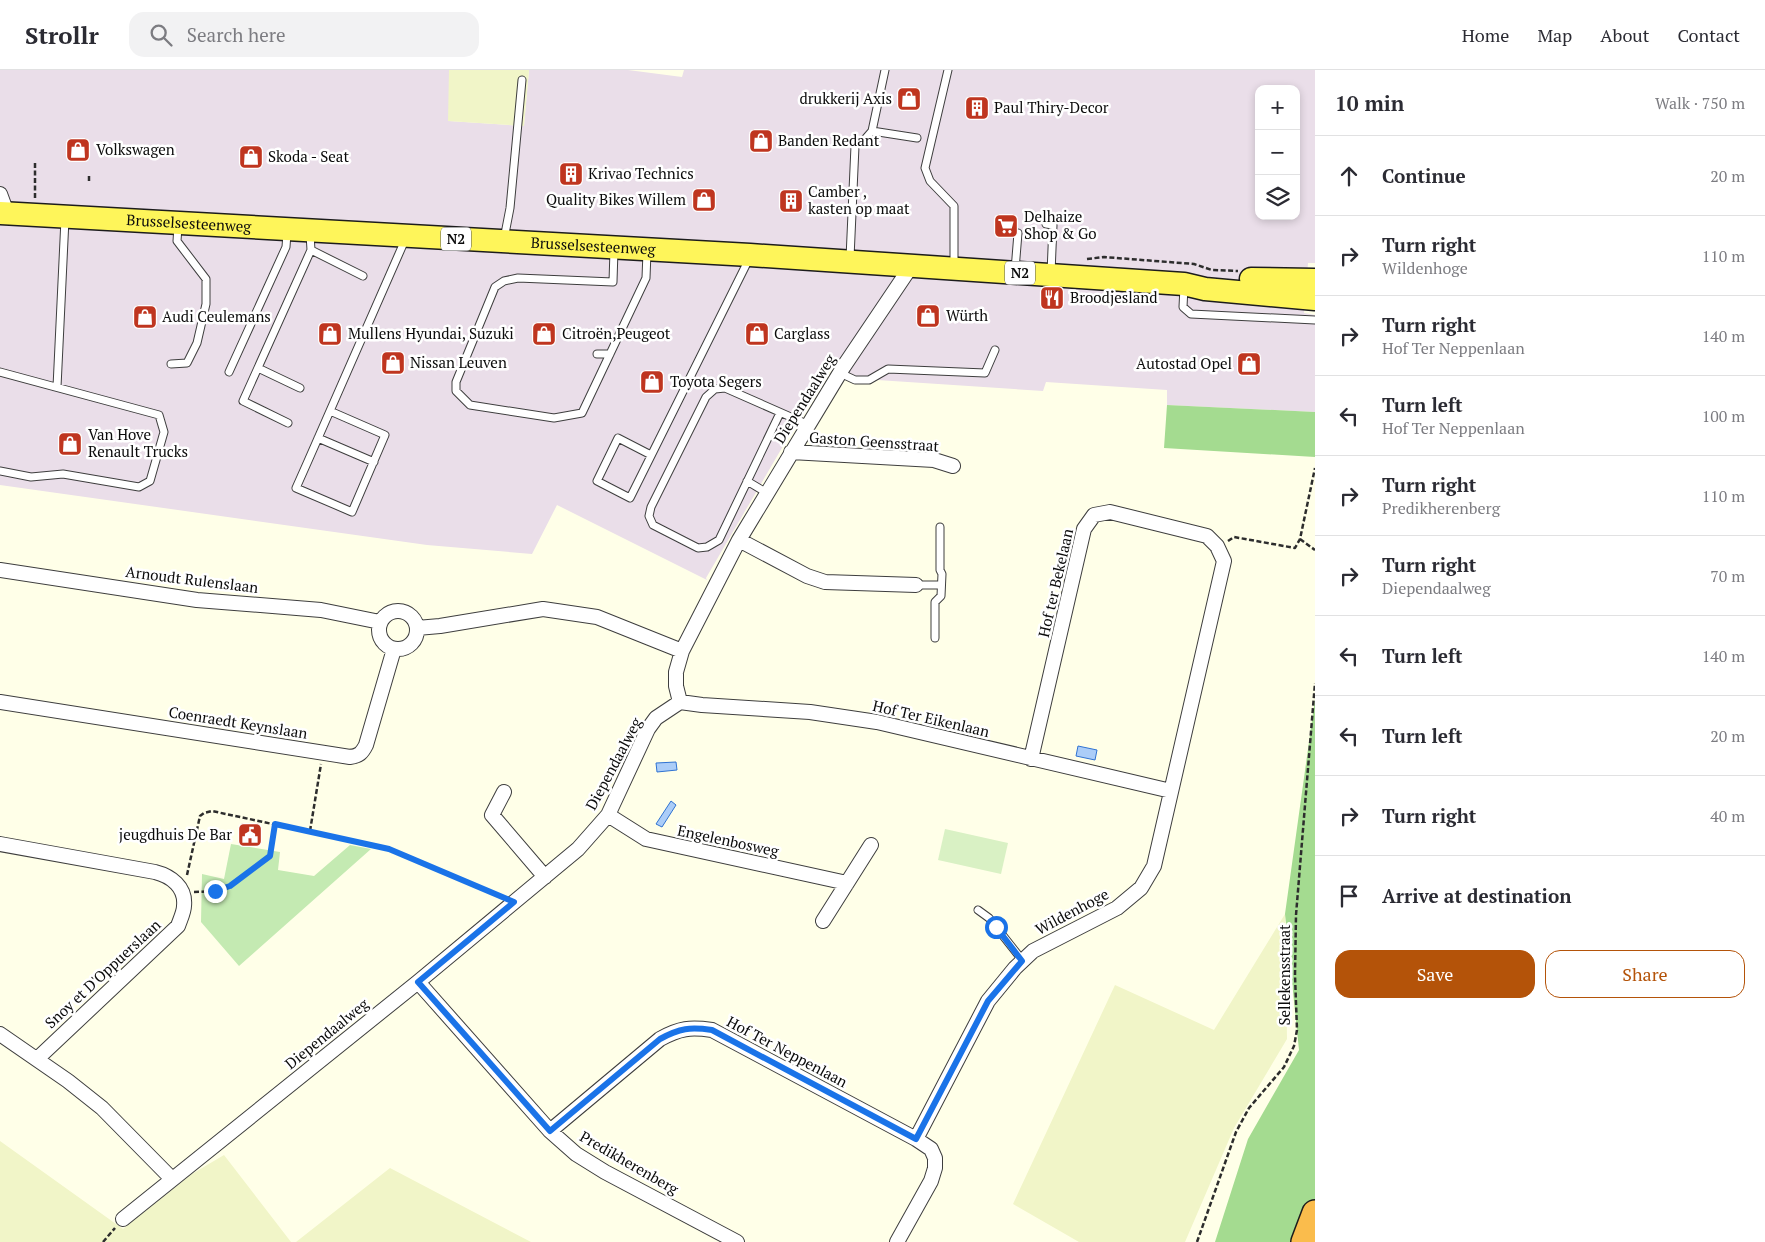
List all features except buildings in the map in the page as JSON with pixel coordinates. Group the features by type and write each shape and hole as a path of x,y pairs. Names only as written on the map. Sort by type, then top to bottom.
{"highway":[{"path":"1304,1242 1315,1213"}],"main road":[{"name":"Brusselsesteenweg","path":"2,206 65,216 287,228 311,240 406,236 750,255 1184,284 1204,289 1315,299"},
{"name":"Brusselsesteenweg","path":"1184,284 1205,279 1315,280"}],"street":[{"name":"Diependaalweg","path":"123,1219 418,982 578,850 608,815 648,730 656,718 680,702 676,686 676,672 682,651 739,540 840,373 912,266"},
{"name":"Gaston Geensstraat","path":"791,452 934,460 953,466"},
{"name":"Hof ter Bekelaan","path":"1031,759 1084,529 1094,515 1110,512 1207,536 1217,546"},
{"path":"739,540 807,576 825,582 916,585"},
{"name":"Wildenhoge","path":"916,1139 988,1001 1022,961 1034,951 1117,908 1141,888 1154,866 1224,561 1217,546"},
{"name":"Arnoudt Rulenslaan","path":"0,570 196,600 321,610 380,622"},
{"path":"417,628 543,609 597,617 682,651"},
{"path":"401,610 412,616 417,628 414,640 406,648 394,649 384,644 378,633 380,622 388,613 401,610"},
{"name":"Coenraedt Keynslaan","path":"0,702 350,757 357,756 363,752 366,745 394,649"},
{"name":"Hof Ter Eikenlaan","path":"680,702 810,712 877,722 1171,791"},
{"path":"504,792 492,815 545,877"},
{"name":"Engelenbosweg","path":"608,815 646,840 847,883"},
{"path":"0,844 155,872 168,876 183,894"},
{"path":"823,921 871,845"},
{"name":"Snoy et D'Oppuerslaan","path":"37,1059 178,926 184,906 183,894"},
{"name":"Predikherenberg","path":"418,982 550,1131 576,1154 605,1172 737,1242"},
{"name":"Hof Ter Neppenlaan","path":"550,1131 660,1039 676,1030 693,1027 712,1030 916,1139"},
{"path":"0,1034 68,1081 102,1108 172,1179"},
{"path":"897,1242 935,1168 935,1158 931,1149 916,1139"}],"lane":[{"path":"850,262 855,146 872,131 885,70"},
{"path":"948,70 925,168 930,181 954,206 954,268"},
{"path":"504,241 510,208 522,80"},
{"path":"872,131 917,138"},
{"path":"57,387 65,216"},
{"path":"171,364 187,363 197,343 206,304 206,278 177,241 178,222"},
{"path":"1046,224 1053,225 1051,276"},
{"path":"229,372 286,247 287,228"},
{"path":"1014,273 1018,233"},
{"path":"330,411 385,435 352,512 296,488 406,236"},
{"path":"288,423 243,401 311,240 363,276"},
{"path":"614,248 613,282 518,278 504,281 495,287 456,382 456,391 470,405 554,418 582,413 646,278 648,250"},
{"path":"651,455 618,438 597,481 630,498 750,255"},
{"path":"1184,284 1183,307 1191,314 1315,320"},
{"path":"840,373 855,380 869,380 888,369 985,373 995,350"},
{"path":"597,354 610,354"},
{"path":"258,368 300,388"},
{"path":"0,372 159,415 164,432 150,481 139,487 63,474 30,476 0,471"},
{"path":"780,413 719,540 707,548 698,548 653,525 649,516 650,507 706,397 716,389 725,388 808,425"},
{"path":"318,438 374,462"},
{"path":"747,481 767,493"},
{"path":"935,638 935,602 941,596 942,574 940,570 940,527"},
{"path":"916,585 941,586"},
{"path":"978,910 989,918 1022,961"}],"path":[{"path":"34,202 35,162"},
{"path":"89,176 89,183"},
{"path":"1217,546 1234,537 1295,548 1300,539 1315,468"},
{"path":"1300,539 1315,550"},
{"name":"Sellekensstraat","path":"1197,1242 1236,1132 1249,1108 1284,1067 1294,1046 1297,1030 1295,975 1296,915 1315,683"},
{"path":"310,832 323,752"},
{"path":"275,824 270,856 230,886 215,891 183,894 200,816 212,811 275,824 389,849 514,902"},
{"path":"103,1242 123,1219"}],"shaded area":[{"path":"0,70 449,70 449,121 524,126 529,70 628,70 682,77 684,70 1315,70 1315,263 1308,263 1304,313 1315,315 1315,412 1167,405 1167,390 1046,382 1043,391 847,378 832,364 804,404 807,405 706,578 707,580 557,505 532,554 427,545 0,485"}],"green space":[{"path":"449,70 529,70 524,126 448,121"},
{"path":"1167,405 1315,412 1315,457 1164,448"},
{"path":"1315,699 1315,1242 1215,1242 1248,1139 1299,1050 1285,914"},
{"path":"945,829 1008,843 1001,874 938,860"},
{"path":"231,844 280,852 278,870 314,876 350,845 371,849 239,966 201,922 202,874 224,879"},
{"path":"1285,914 1287,1039 1234,1128 1185,1242 1079,1242 1013,1204 1115,985 1214,1030"},
{"path":"0,1141 123,1229 192,1174 224,1155 291,1242 0,1242"},
{"path":"390,1168 531,1242 296,1242"}],"water":[{"path":"1078,746 1097,750 1095,760 1076,756"},
{"path":"676,762 677,770 657,772 656,763"},
{"path":"671,801 676,805 662,827 656,824"}],"place":[{"name":"drukkerij Axis","path":"909,99"},
{"name":"Paul Thiry-Decor","path":"977,108"},
{"name":"Banden Redant","path":"761,141"},
{"name":"Volkswagen","path":"78,150"},
{"name":"Skoda - Seat","path":"251,157"},
{"name":"Krivao Technics","path":"571,174"},
{"name":"Quality Bikes Willem","path":"704,200"},
{"name":"Camber , kasten op maat","path":"791,201"},
{"name":"Delhaize Shop & Go","path":"1006,226"},
{"name":"Broodjesland","path":"1052,298"},
{"name":"Würth","path":"928,316"},
{"name":"Audi Ceulemans","path":"145,317"},
{"name":"Mullens Hyundai, Suzuki","path":"330,334"},
{"name":"Citroën,Peugeot","path":"544,334"},
{"name":"Carglass","path":"757,334"},
{"name":"Nissan Leuven","path":"393,363"},
{"name":"Autostad Opel","path":"1249,364"},
{"name":"Toyota Segers","path":"652,382"},
{"name":"Van Hove Renault Trucks","path":"70,444"},
{"name":"jeugdhuis De Bar","path":"250,835"}],"route":[{"path":"215,891 230,886 270,856 275,824 389,849 514,902 418,982 550,1131 660,1039 676,1030 693,1027 712,1030 916,1139 988,1001 1022,961 996,927"}]}
